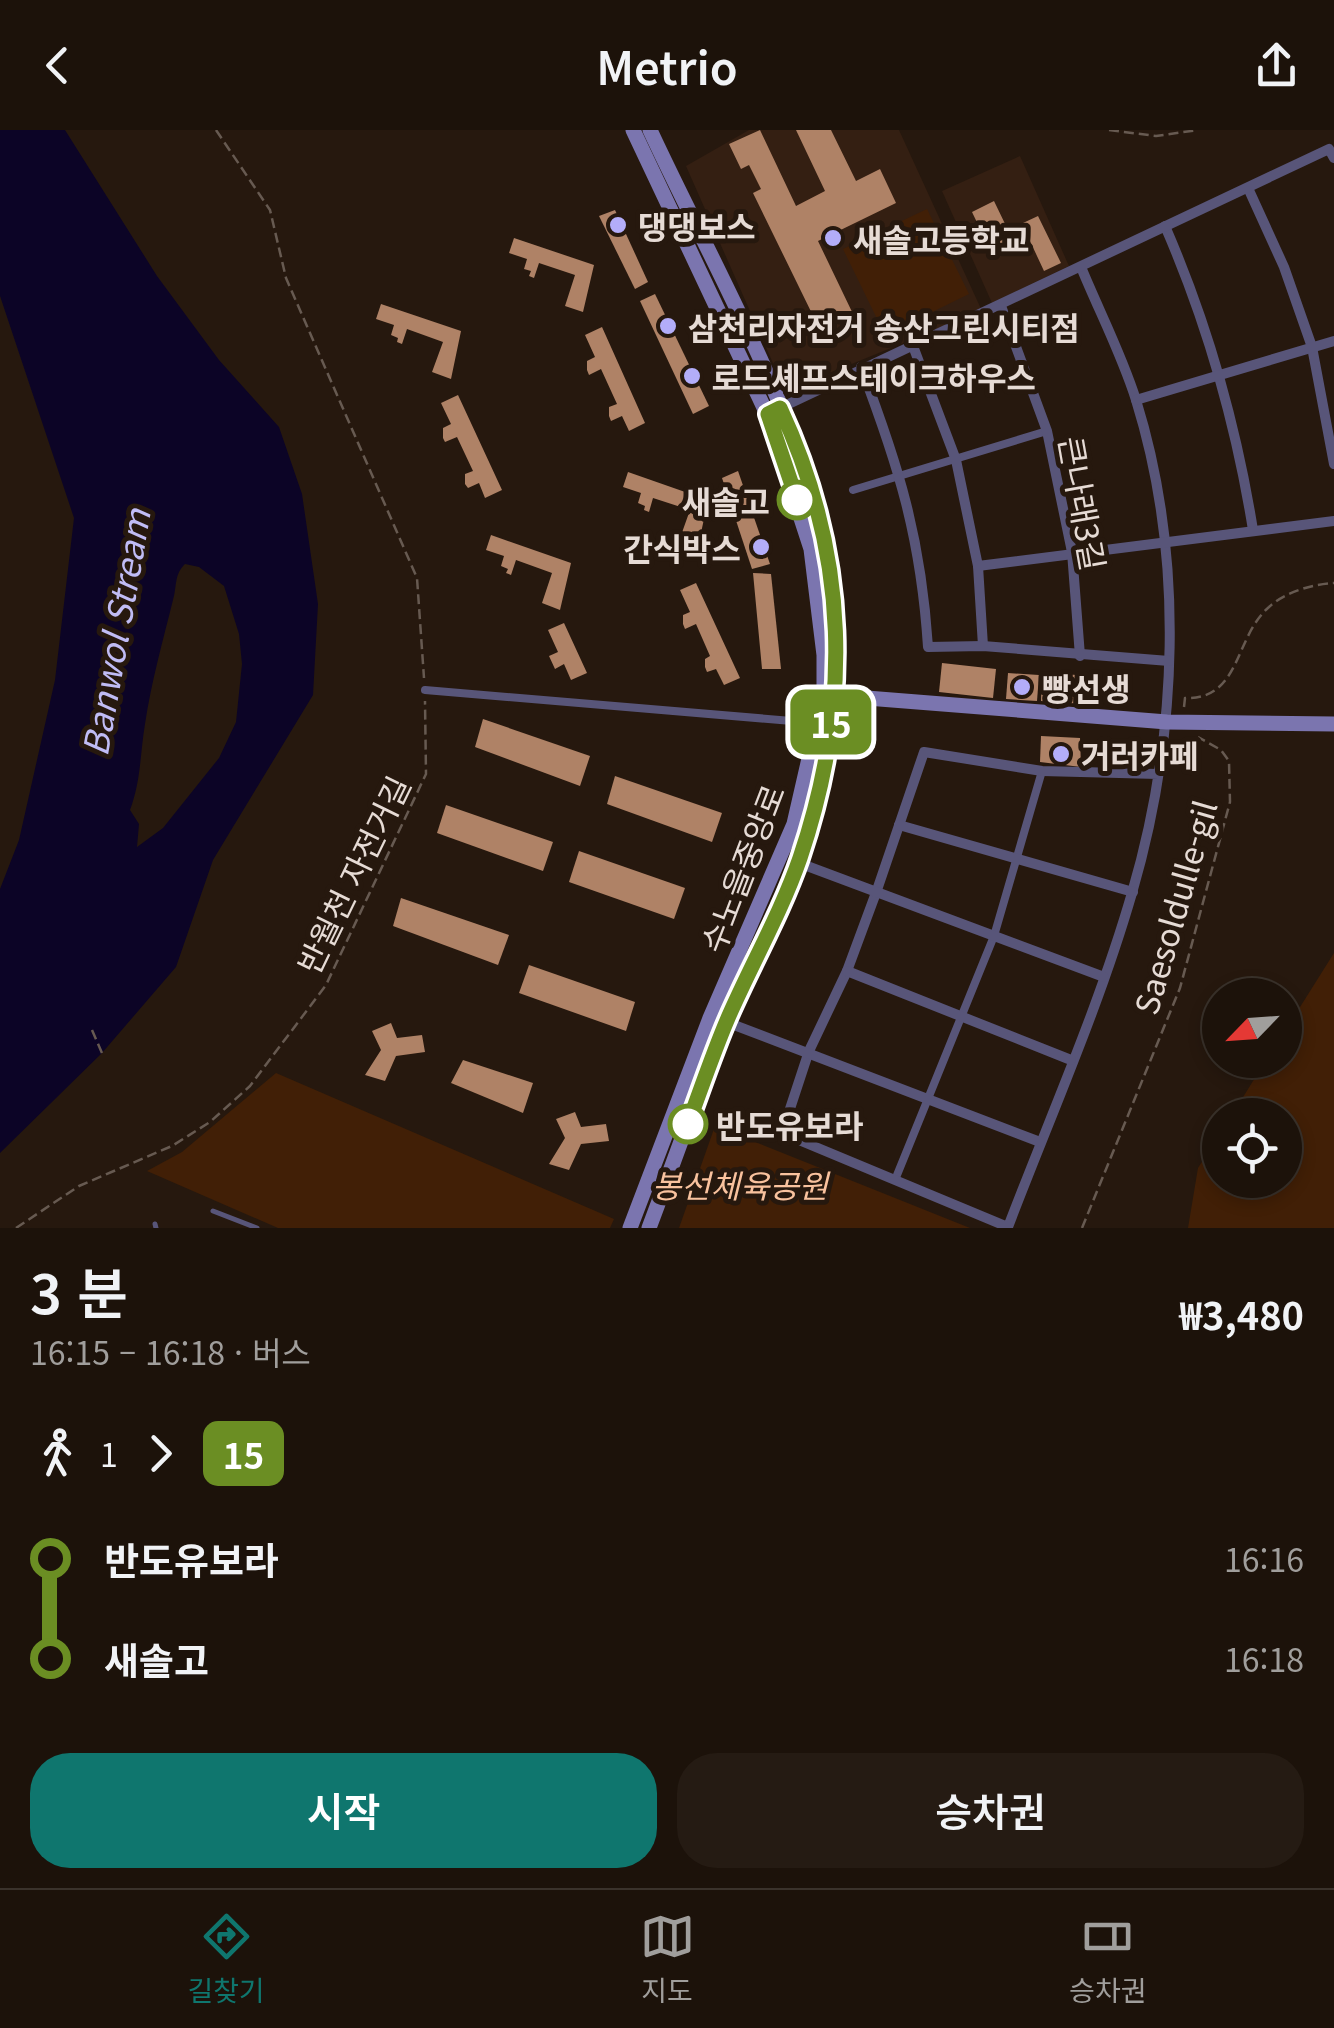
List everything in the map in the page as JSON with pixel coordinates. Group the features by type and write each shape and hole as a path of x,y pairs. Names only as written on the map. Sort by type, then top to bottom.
{"main road":[{"name":"수노을중앙로","path":"633,130 774,411"},
{"name":"수노을중앙로","path":"630,1228 719,1019 794,824 831,695 834,597 820,516 650,130"},
{"path":"831,695 1175,722 1334,724"},
{"name":"수노을중앙로","path":"648,1228 719,1019 798,862 817,801 824,725"}],"street":[{"path":"774,411 1165,226 1332,153"},
{"path":"1248,188 1284,266 1312,347 1334,464"},
{"path":"1165,226 1199,304 1221,376 1253,530"},
{"path":"1080,267 1136,400 1164,540 1175,722 1158,774 1133,892 1104,977 1008,1227 782,1133 809,1051 847,972 924,752 1042,771 1158,774"},
{"name":"큰나래3길","path":"1001,306 1047,431 1072,552 1080,656"},
{"path":"1136,400 1334,341"},
{"path":"913,346 956,460 978,566 983,646"},
{"path":"861,367 902,475 924,577 928,646 983,646 1170,661"},
{"path":"853,490 1047,431"},
{"path":"978,566 1334,521"},
{"path":"425,690 824,725"},
{"path":"896,1180 994,936 1042,771"},
{"path":"899,824 1133,892"},
{"path":"798,862 1104,977"},
{"path":"847,972 1071,1060"},
{"path":"719,1019 1040,1142"}],"lane":[{"path":"213,1211 257,1228"}],"path":[{"name":"반월천 자전거길","path":"16,1228 65,1194 133,1165 197,1130 250,1086 326,984 426,774 417,578 286,278 270,210 216,130"},
{"path":"1108,130 1156,136 1198,130"},
{"path":"1175,722 1185,698 1202,698 1218,692 1268,607 1313,584 1334,582"},
{"name":"Saesoldulle-gil","path":"1082,1228 1180,988 1230,802 1229,762 1206,738 1194,736"},
{"path":"92,1030 102,1054"}],"shaded area":[{"name":"새솔고등학교","path":"749,130 899,130 982,311 827,374 787,395 686,166"},
{"path":"1020,156 1069,266 992,303 942,191"}],"green space":[{"path":"927,209 969,294 885,335 843,249"},
{"path":"1334,953 1334,1228 1188,1228 1202,1162 1202,1198 1302,1198 1302,1098 1243,1098 1255,1078 1302,1078 1302,1004"},
{"path":"276,1073 614,1219 610,1228 278,1228 147,1171 182,1152"},
{"name":"봉선체육공원","path":"715,1126 970,1228 679,1228"}],"water":[{"name":"Banwol Stream","path":"0,130 65,130 157,276 219,360 279,427 302,494 318,604 313,695 213,860 176,967 102,1053 0,1153 0,889 19,840 55,680 74,518 0,296","holes":["185,564 199,567 224,586 239,634 242,664 236,722 219,758 163,828 137,847 139,824 130,810 154,677 179,572"]}],"building":[{"path":"760,130 796,206 825,191 796,130 831,130 856,181 880,169 896,203 818,241 854,316 821,332 753,193 761,189 749,165 741,169 729,144"},
{"path":"994,201 1008,230 1038,216 1061,263 1044,271 1030,241 994,258 972,212"},
{"path":"615,210 648,282 635,289 599,216"},
{"path":"514,238 594,265 583,312 565,306 575,275 539,263 534,278 529,276 531,271 524,269 527,259 509,253"},
{"path":"655,294 709,406 693,414 640,301"},
{"path":"381,304 461,331 451,379 432,372 443,342 407,329 402,344 397,342 398,338 391,335 394,325 376,319"},
{"path":"602,327 645,423 629,431 622,416 611,421 609,407 617,404 601,369 589,375 587,370 587,361 595,357 585,335"},
{"path":"458,395 502,490 485,498 479,483 468,488 465,484 465,474 473,471 457,437 445,442 443,438 443,428 451,424 441,403"},
{"path":"738,471 770,564 752,569 722,478"},
{"path":"628,472 708,500 698,547 679,541 690,510 653,498 649,512 644,510 645,506 638,503 641,493 623,487"},
{"path":"491,535 571,563 560,610 542,603 552,573 516,560 511,575 506,573 508,569 501,566 504,556 486,550"},
{"path":"753,573 771,574 781,669 762,669"},
{"path":"696,583 740,678 724,685 716,669 707,672 705,659 710,656 696,624 685,629 683,624 683,615 690,612 680,590"},
{"path":"564,623 587,673 571,680 564,664 555,669 549,656 558,652 548,630"},
{"path":"942,663 996,669 993,698 939,692"},
{"path":"1042,672 1099,677 1099,705 1041,701"},
{"name":"빵선생","path":"1008,673 1039,675 1037,701 1006,699"},
{"path":"483,719 590,756 580,786 475,747"},
{"path":"1041,736 1080,738 1081,767 1040,762"},
{"path":"615,776 722,813 712,842 607,804"},
{"path":"446,805 553,842 543,871 437,833"},
{"path":"579,851 685,888 674,919 569,882"},
{"path":"401,898 509,935 498,965 393,926"},
{"path":"529,965 635,1002 626,1031 519,993"},
{"path":"391,1023 397,1038 422,1035 425,1052 396,1056 385,1081 365,1075 381,1050 372,1031"},
{"path":"463,1060 533,1083 523,1113 451,1083"},
{"path":"575,1112 581,1127 606,1124 609,1141 581,1144 569,1170 549,1164 565,1138 556,1119"}],"bus line":[{"name":"15","path":"688,1124 727,1021 798,862 817,801 838,697 834,597 820,516 794,436 780,408 768,414 797,500"}],"place":[{"name":"댕댕보스","path":"618,225"},
{"name":"새솔고등학교","path":"833,238"},
{"name":"삼천리자전거 송산그린시티점","path":"668,326"},
{"name":"로드셰프스테이크하우스","path":"692,376"},
{"name":"새솔고","path":"797,500"},
{"name":"간식박스","path":"761,547"},
{"name":"빵선생","path":"1022,687"},
{"name":"거러카페","path":"1061,754"},
{"name":"반도유보라","path":"688,1124"}]}
